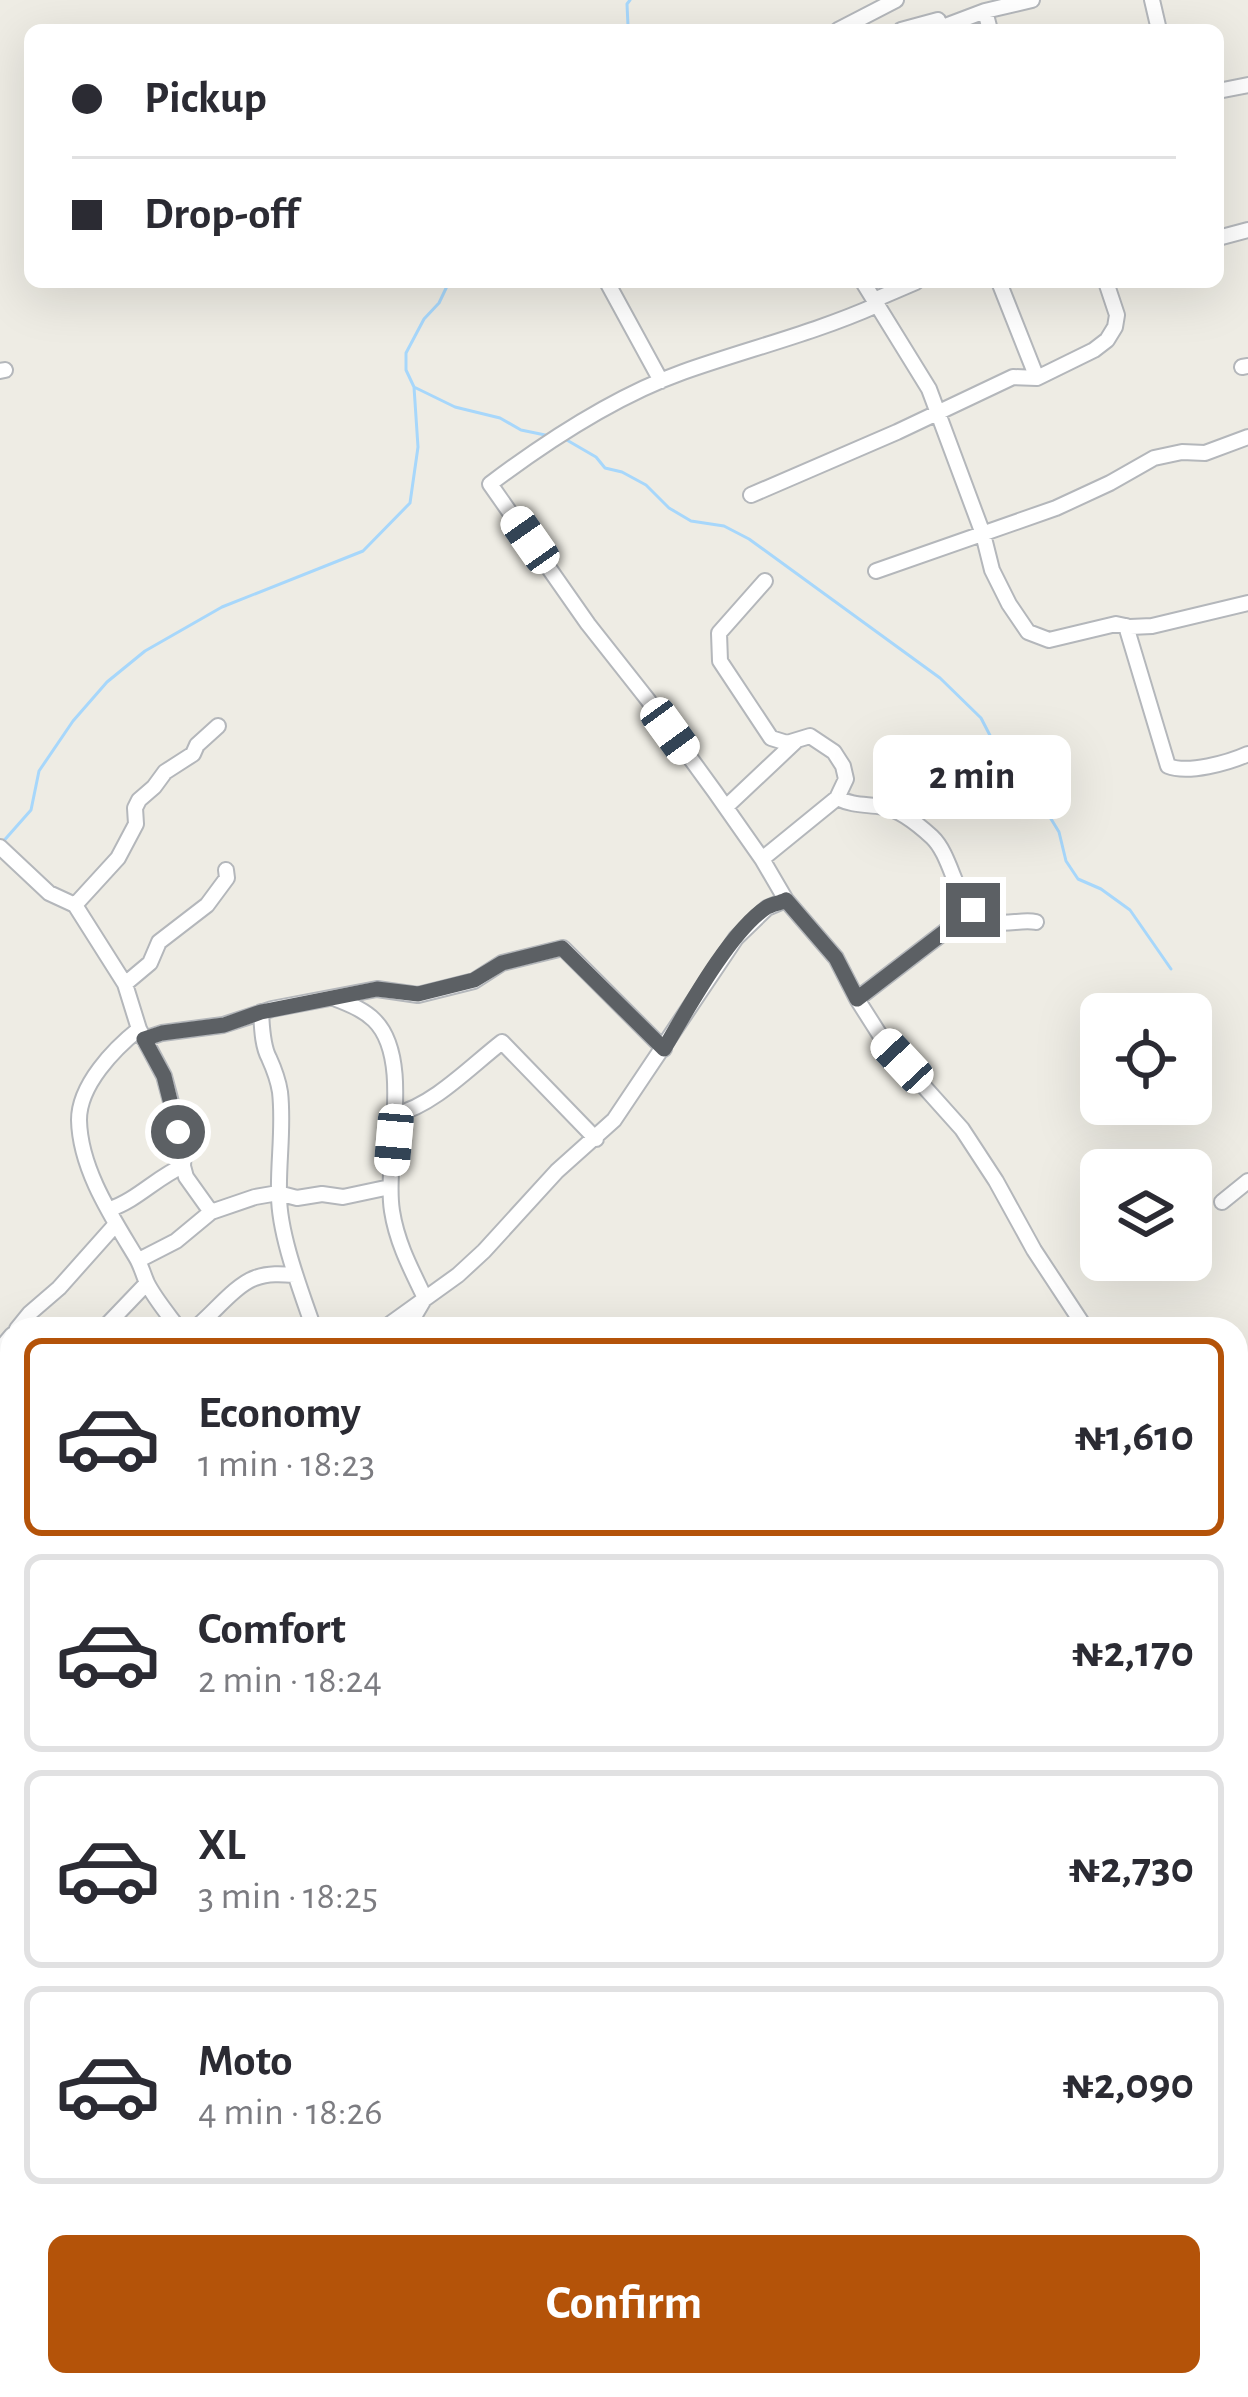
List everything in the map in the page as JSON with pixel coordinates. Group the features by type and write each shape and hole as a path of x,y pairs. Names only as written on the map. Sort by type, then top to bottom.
{"street":[{"path":"850,24 896,0"},
{"path":"950,24 985,10 1032,0"},
{"path":"985,10 988,24"},
{"path":"611,288 661,381"},
{"path":"866,288 922,377 992,570 1019,620 1033,635 1049,640 1116,624 1152,626 1248,603"},
{"path":"904,288 830,326 786,337 621,399 490,484 588,625 726,807 786,900 836,958 885,1043 962,1129 1078,1317"},
{"path":"1001,288 1037,378"},
{"path":"751,495 1013,377 1037,378 1094,350 1112,334 1117,314 1109,288"},
{"path":"876,571 1074,501 1154,458 1205,453 1248,437"},
{"path":"762,859 837,798 846,779 834,752 810,736 787,743 771,738 720,661 718,633 765,581"},
{"path":"1126,626 1168,766 1176,770 1228,763 1248,754"},
{"path":"75,905 118,858 136,824 135,808 140,800 218,727"},
{"path":"726,807 795,742"},
{"path":"837,798 852,805 896,811 932,837 973,910 993,922 1036,922"},
{"path":"2,849 50,893 75,905 125,984 141,1034 164,1076 184,1150 186,1177 211,1212"},
{"path":"125,984 150,963 159,942 207,905 227,878 226,870"},
{"path":"399,1317 458,1275 557,1171 614,1120 736,938 767,908 786,900"},
{"path":"857,999 973,910"},
{"path":"171,1317 147,1283 139,1260 96,1186 79,1116 93,1078 119,1045 141,1034 224,1025 261,1012 377,989 418,994 474,980 502,963 562,948 664,1049"},
{"path":"334,998 365,1012 389,1041 396,1114 392,1210 401,1250 425,1298"},
{"path":"261,1012 267,1055 280,1094 280,1220 310,1317"},
{"path":"396,1114 409,1112 439,1092 502,1042 596,1138"},
{"path":"27,1317 59,1288 119,1206 183,1166"},
{"path":"1222,1202 1248,1181"},
{"path":"139,1260 176,1241 211,1212 255,1197 278,1193 297,1198 343,1197 390,1187"},
{"path":"207,1317 254,1278 295,1275"},
{"path":"114,1317 147,1283"},
{"path":"415,1317 425,1298"}],"waterway":[{"path":"628,24 630,0"},
{"path":"1,844 31,810 39,771 107,682 145,651 222,607 363,551 410,503 418,447 414,387 406,370 406,353 446,288"},
{"path":"414,387 455,407 550,436"},
{"path":"565,439 596,457 605,468 646,485 691,521 724,526 749,539 940,678 981,718 997,749 1045,809 1078,879 1130,910 1171,969"},
{"path":"0,1871 0,1886"},
{"path":"0,1900 0,1942"}],"route":[{"path":"178,1132 164,1076 144,1039 162,1033 224,1025 261,1012 377,989 418,994 474,980 502,963 562,948 664,1049 736,938 767,908 786,900 836,958 857,999 973,910"}]}
